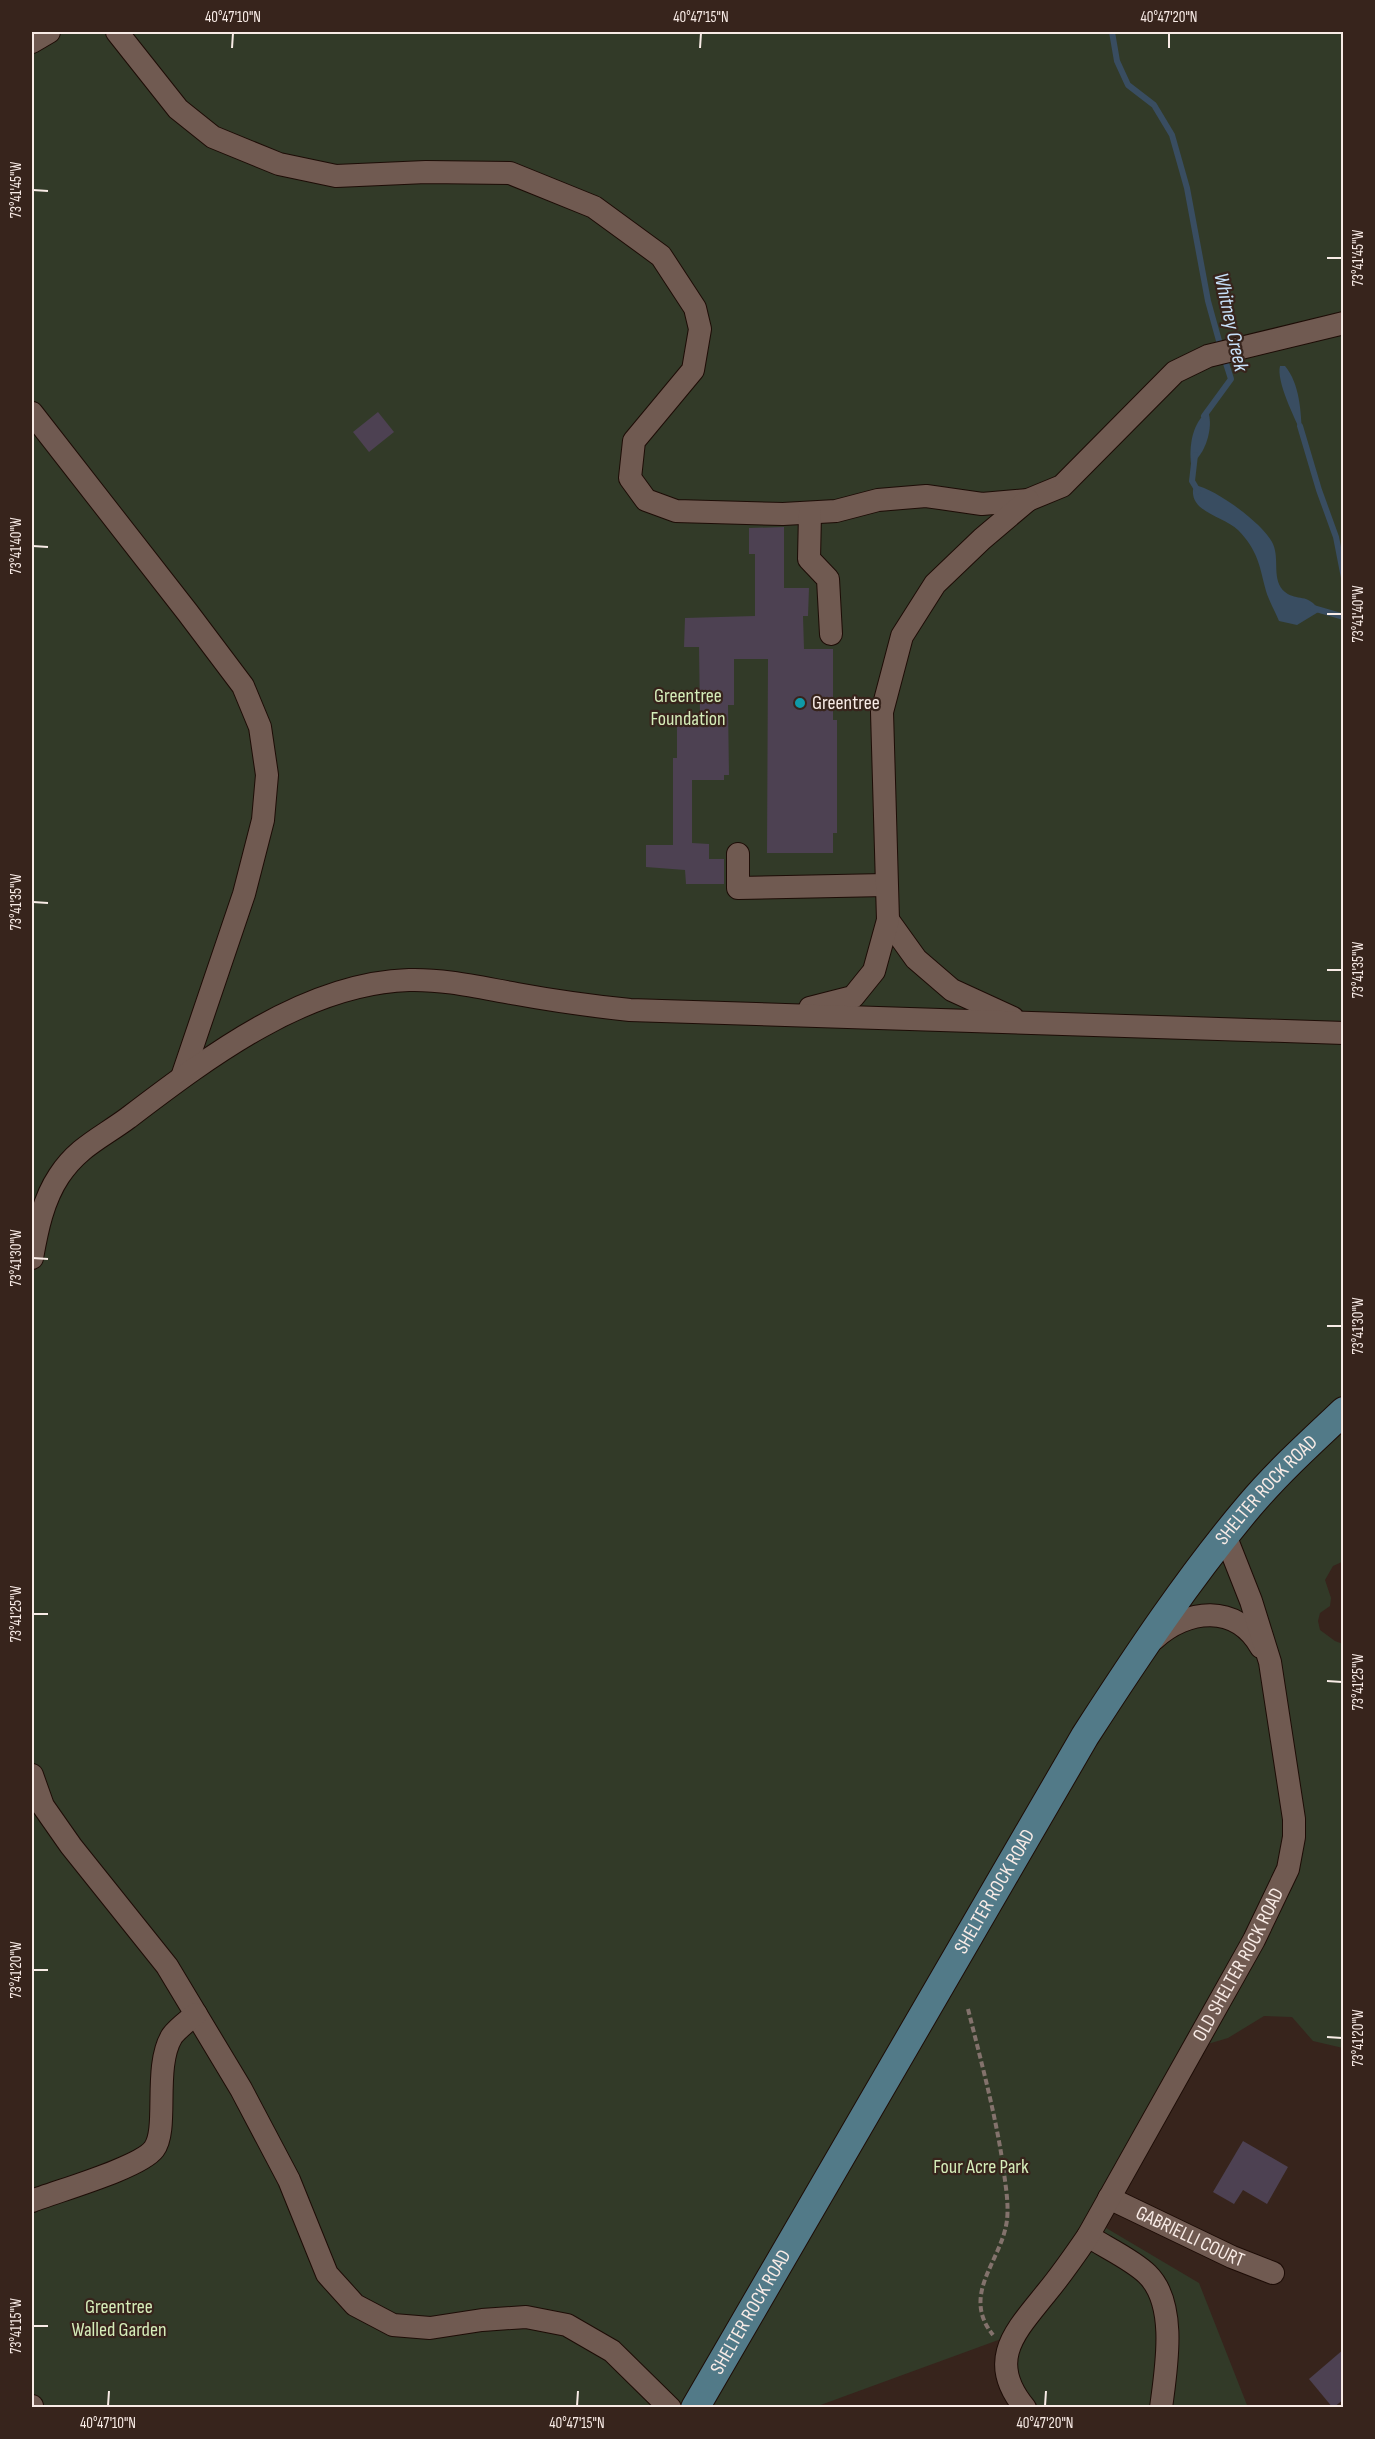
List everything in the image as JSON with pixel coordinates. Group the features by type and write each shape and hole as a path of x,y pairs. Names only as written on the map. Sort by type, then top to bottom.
{"main road":[{"name":"SHELTER ROCK ROAD","path":"694,2408 1085,1736 1137,1655 1225,1535 1282,1470 1344,1411"}],"street":[{"path":"32,42 49,32"},
{"path":"117,32 178,109 213,137 279,164 336,176 426,172 510,173 594,207 661,256 695,309 700,329 693,370 634,441 630,478 646,500 676,512 783,514 836,511 878,500 926,496 982,504 1028,500"},
{"path":"784,1015 853,997 874,971 888,920 882,712 903,636 935,584 982,538 1028,500 1062,486 1175,372 1208,356 1344,323"},
{"path":"32,413 243,686 260,727 267,775 263,820 244,894 182,1077"},
{"path":"810,513 809,560 828,579 831,634"},
{"path":"738,854 738,888 886,885"},
{"path":"888,920 916,959 952,990 1022,1022"},
{"path":"32,1258 39,1219 58,1178 81,1149 118,1125 182,1077 279,1016 357,986 410,980 470,986 567,1003 630,1010 1344,1032"},
{"name":"OLD SHELTER ROCK ROAD","path":"1008,2350 1013,2335 1060,2276 1088,2236 1254,1940 1288,1869 1294,1837 1294,1819 1270,1662 1251,1601 1225,1535"},
{"path":"1137,1655 1173,1625 1207,1615 1225,1616 1243,1625 1255,1637 1270,1662"},
{"path":"32,1775 43,1806 71,1846 166,1966 196,2014 241,2089 289,2180 327,2274 355,2305 393,2325 430,2328 482,2320 526,2317 567,2325 612,2351 670,2408"},
{"path":"32,2201 130,2165 153,2150 159,2139 161,2079 167,2049 173,2036 196,2014"},
{"name":"GABRIELLI COURT","path":"1109,2198 1232,2257 1273,2273"},
{"path":"1088,2236 1146,2273 1158,2288 1167,2327 1167,2363 1161,2408"},
{"path":"1008,2350 1006,2373 1008,2383 1025,2408"}],"path":[{"path":"968,2009 1000,2146 1007,2192 1007,2219 1004,2233 985,2280 979,2304 991,2332 1008,2350"}],"green space":[{"name":"Greentree Foundation","path":"32,32 1343,32 1344,1561 1333,1566 1325,1580 1331,1598 1330,1606 1320,1613 1318,1621 1320,1630 1343,1644 1343,2048 1313,2041 1292,2017 1264,2016 1228,2038 1194,2048 1096,2222 1199,2283 1247,2405 1216,2408 1025,2407 1012,2392 1012,2335 815,2407 32,2407"}],"water":[{"path":"1280,366 1285,366 1290,373 1297,390 1302,434 1283,390"},
{"path":"1208,411 1210,425 1207,440 1196,460 1191,464 1195,428"},
{"path":"1194,485 1226,500 1260,527 1273,544 1278,582 1281,587 1294,597 1311,601 1320,611 1297,625 1279,621 1267,595 1257,558 1250,545 1232,525 1201,507 1193,494"}],"building":[{"path":"378,412 394,432 369,452 353,432"},
{"name":"Greentree","path":"784,527 784,588 809,588 808,616 803,616 804,649 833,649 833,720 837,720 837,833 833,833 833,853 767,853 768,659 734,659 734,705 728,705 729,775 724,775 724,780 692,780 692,843 709,844 709,859 724,859 724,884 686,884 685,870 646,867 646,845 673,845 673,758 677,758 677,717 700,717 699,647 684,647 685,618 755,616 755,554 749,554 749,528"},
{"path":"1243,2141 1288,2167 1267,2204 1243,2190 1234,2204 1213,2192"},
{"path":"1344,2349 1344,2399 1333,2408 1309,2379"}],"waterway":[{"name":"Whitney Creek","path":"1112,32 1117,61 1128,85 1154,105 1172,135 1187,188 1208,301 1221,348"},
{"name":"Whitney Creek","path":"1204,416 1231,379 1224,357"},
{"name":"Whitney Creek","path":"1300,426 1336,537 1344,578"},
{"name":"Whitney Creek","path":"1195,455 1192,481 1198,491"},
{"name":"Whitney Creek","path":"1313,608 1344,617"}],"place":[{"name":"Greentree","path":"800,703"}],"park label":[{"name":"Four Acre Park","path":"981,2167"},
{"name":"Greentree Walled Garden","path":"119,2318"}]}
